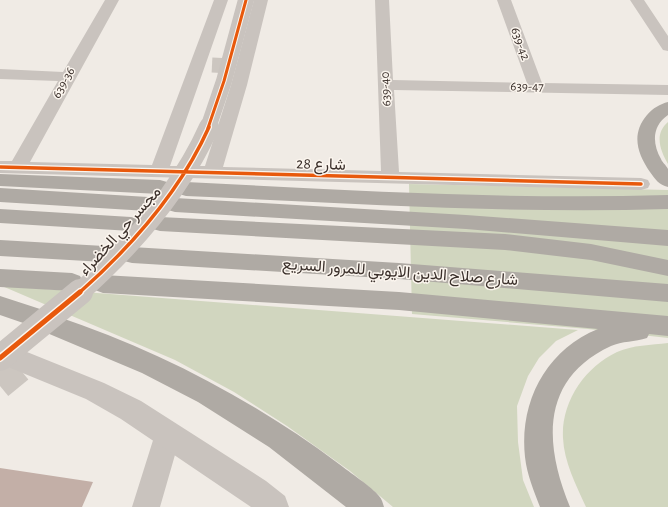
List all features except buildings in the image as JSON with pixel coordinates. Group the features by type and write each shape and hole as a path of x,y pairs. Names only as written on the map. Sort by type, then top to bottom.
{"highway":[{"path":"668,107 658,112 648,123 645,130 645,139 646,149 653,162 668,181"},
{"path":"0,180 160,179"},
{"path":"0,195 148,204"},
{"name":"شارع صلاح الدين الايوبي للمرور السريع","path":"181,197 399,218 497,224 668,238"},
{"path":"399,218 464,202 640,204 668,202"},
{"path":"0,216 131,224"},
{"path":"399,218 505,242 591,252 668,268"},
{"name":"شارع صلاح الدين الايوبي للمرور السريع","path":"160,224 399,218"},
{"path":"0,248 104,254"},
{"name":"شارع صلاح الدين الايوبي للمرور السريع","path":"132,255 399,271 668,294"},
{"path":"0,278 72,282"},
{"path":"103,284 399,301 668,326"},
{"path":"0,305 32,316"},
{"path":"56,326 152,366 209,395 258,424 294,449 369,507"},
{"path":"555,507 540,460 538,438 542,402 549,386 567,361 586,346 618,334 668,330"}],"street":[{"name":"639-36","path":"9,167 67,77 112,0"},
{"path":"160,179 205,65 221,0"},
{"name":"مجسر حي الخضراء","path":"8,358 53,315 100,274 137,235 174,189 193,158 208,128 246,0"},
{"path":"212,173 238,67 261,0"},
{"name":"639-40","path":"382,0 390,178"},
{"name":"639-42","path":"504,0 536,87"},
{"path":"637,0 668,47"},
{"path":"0,74 67,77"},
{"name":"639-47","path":"386,85 668,90"},
{"name":"شارع 28","path":"9,167 160,179 212,173 641,184"},
{"path":"8,358 96,392 131,410 255,491 274,507"},
{"path":"146,507 168,434"}],"green space":[{"path":"668,122 668,164 661,148 660,137 661,132"},
{"path":"409,184 668,190 668,338 588,329 412,314"},
{"path":"2,286 578,330 556,341 539,358 528,376 517,406 518,442 523,480 534,507 393,507 350,471 287,426 234,392 175,360"},
{"path":"668,343 668,507 586,507 571,473 563,438 563,425 566,411 577,387 585,376 595,367 617,352 629,348"}],"tunnel":[{"path":"212,65 232,66"},
{"path":"0,386 28,363"}],"cycle path":[{"path":"0,358 60,309 119,256 145,227 169,196 191,163 208,128 224,81 246,0"},
{"path":"0,167 641,184"}]}
